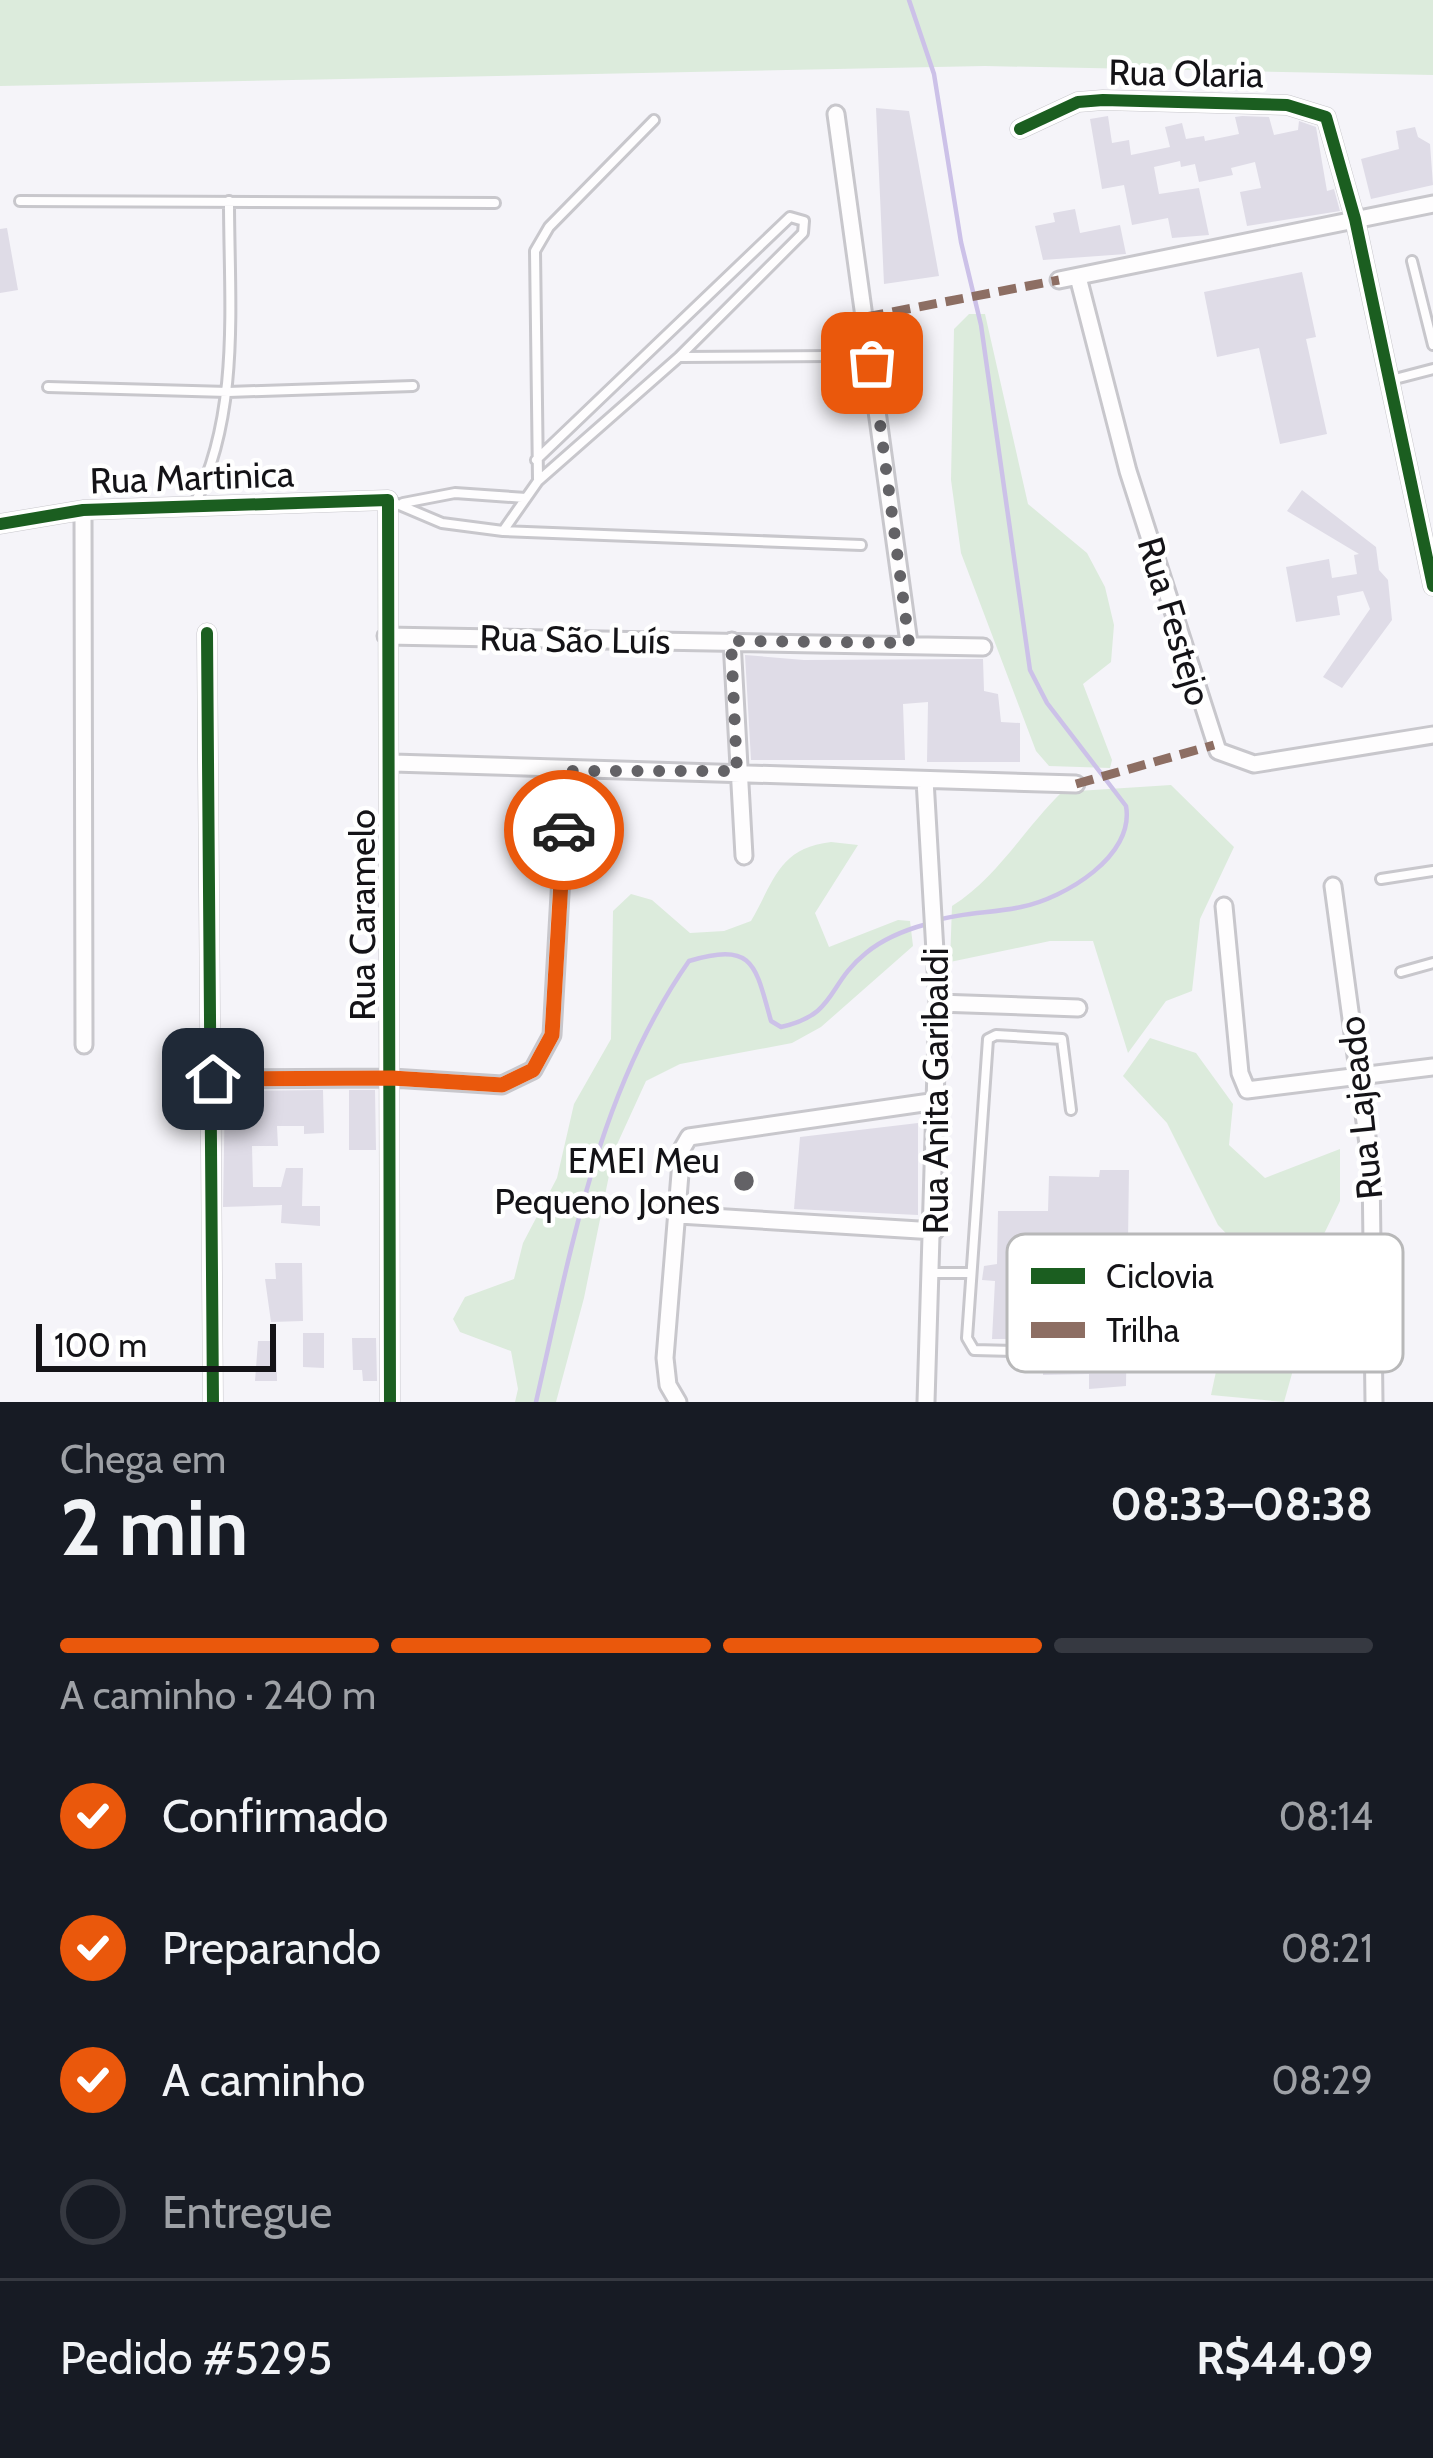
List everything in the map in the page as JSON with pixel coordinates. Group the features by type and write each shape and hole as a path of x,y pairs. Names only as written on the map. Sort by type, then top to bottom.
{"street":[{"name":"Rua Olaria","path":"1020,129 1078,102 1102,100 1288,105 1321,111 1355,219"},
{"path":"836,113 909,643"},
{"path":"1059,280 1433,204"},
{"path":"1355,219 1433,586"},
{"name":"Rua Festejo","path":"1078,277 1114,427 1218,752 1254,764 1433,735"},
{"name":"Rua Martinica","path":"0,524 82,509 394,502"},
{"name":"Rua Caramelo","path":"390,1402 393,763 386,637 394,502"},
{"path":"82,509 84,1045"},
{"path":"208,633 213,1402"},
{"name":"Rua São Luís","path":"386,637 983,647"},
{"path":"731,641 745,856"},
{"path":"393,763 1076,784"},
{"path":"213,1079 392,1078 502,1085 533,1070 552,1035 567,771"},
{"name":"Rua Anita Garibaldi","path":"925,780 938,1003 935,1231 926,1402"},
{"name":"Rua Lajeado","path":"1333,886 1371,1166 1372,1234"},
{"path":"1224,906 1242,1084 1253,1091 1359,1080 1433,1066"},
{"path":"938,1003 1078,1008"},
{"path":"678,1402 668,1385 665,1358 682,1149 694,1133 937,1101"},
{"path":"679,1215 935,1231"},
{"name":"Rua Lajeado","path":"1374,1372 1375,1402"}],"lane":[{"path":"538,481 536,251 549,227 654,120"},
{"path":"20,201 495,203"},
{"path":"194,505 210,473 228,392 230,201"},
{"path":"503,531 538,481 680,357 803,233 800,218 790,218 536,460"},
{"path":"1412,261 1433,345"},
{"path":"680,357 832,356"},
{"path":"1390,380 1433,369"},
{"path":"48,386 228,392 412,386"},
{"path":"394,502 454,493 526,498"},
{"path":"394,502 442,523 503,531 861,545"},
{"path":"1381,879 1433,871"},
{"path":"1401,972 1433,963"},
{"path":"1007,1351 974,1350 970,1345 988,1039 1032,1035 1062,1039 1071,1109"},
{"path":"933,1273 971,1274"}],"green space":[{"path":"0,0 1433,0 1433,75 985,66 0,86"},
{"path":"969,314 985,314 1028,504 1087,553 1105,587 1114,625 1111,662 1083,684 1112,760 1110,768 1049,766 1036,751 961,553 951,480 954,329"},
{"path":"1171,785 1234,847 1200,919 1192,991 1166,1001 1128,1053 1093,941 1050,941 950,962 952,906 997,867 1062,792"},
{"path":"831,842 858,845 815,913 829,947 898,920 910,921 913,946 821,1027 792,1043 680,1064 646,1081 614,1151 584,1298 556,1402 515,1402 518,1389 511,1351 460,1332 453,1319 465,1297 514,1279 523,1243 557,1178 574,1104 611,1039 613,911 631,894 652,900 690,933 724,931 751,921 788,859"},
{"path":"1150,1038 1196,1053 1233,1104 1229,1145 1265,1178 1340,1149 1340,1201 1324,1234 1227,1234 1167,1123 1123,1076"},
{"path":"1216,1372 1292,1372 1284,1402 1211,1395"}],"building":[{"path":"876,108 909,111 939,276 884,284"},
{"path":"1108,116 1112,143 1129,140 1131,155 1170,147 1165,127 1182,123 1186,139 1204,136 1205,141 1239,134 1235,117 1242,116 1269,117 1274,135 1298,130 1299,121 1316,127 1327,191 1334,189 1340,211 1247,226 1240,192 1261,188 1255,162 1231,168 1233,175 1199,182 1195,164 1181,167 1180,161 1154,167 1159,194 1199,188 1209,235 1172,238 1168,218 1132,225 1124,185 1102,189 1090,119"},
{"path":"1415,127 1418,137 1430,144 1433,185 1371,199 1361,159 1399,149 1396,131"},
{"path":"1075,209 1080,233 1120,225 1126,254 1043,260 1035,226 1055,222 1053,213"},
{"path":"7,228 18,290 0,293 0,229"},
{"path":"1302,272 1316,337 1306,339 1327,434 1280,444 1259,348 1217,357 1204,292"},
{"path":"1302,490 1376,547 1379,570 1388,580 1392,620 1342,688 1323,677 1370,609 1363,591 1337,596 1340,615 1296,622 1286,567 1329,559 1332,578 1357,574 1354,555 1359,554 1287,511"},
{"path":"745,655 804,660 983,659 984,691 998,694 1001,722 1020,723 1020,762 927,762 928,702 903,704 905,760 751,760"},
{"path":"323,1090 324,1133 304,1134 304,1126 277,1126 278,1146 252,1146 253,1187 281,1187 286,1168 303,1168 302,1206 320,1206 320,1226 281,1223 282,1205 223,1207 225,1091"},
{"path":"349,1090 375,1090 376,1150 349,1150"},
{"path":"918,1123 918,1215 794,1209 800,1137"},
{"path":"1100,1170 1129,1170 1128,1234 1007,1234 1007,1339 992,1339 995,1281 982,1280 984,1266 997,1264 998,1211 1048,1211 1049,1176 1099,1177"},
{"path":"275,1263 302,1263 303,1321 271,1322 265,1279 276,1279"},
{"path":"303,1333 324,1333 324,1368 303,1367"},
{"path":"352,1338 376,1338 377,1381 363,1381 362,1370 353,1370"},
{"path":"258,1341 276,1341 277,1381 255,1381"},
{"path":"1126,1372 1126,1386 1089,1389 1089,1374 1043,1375"}],"waterway":[{"path":"909,0 934,74 961,242 981,325 1030,670 1047,703 1126,806 1120,842 1076,884 1021,907 938,920"},
{"path":"536,1402 576,1230 610,1118 658,1011 689,961 727,954 748,962 761,985 771,1021 781,1027 813,1014 873,948 927,924"}],"marked path":[{"path":"866,317 1059,280"},
{"path":"1076,784 1214,745"}],"cycle path":[{"path":"1020,129 1078,102 1103,100 1287,105 1326,117 1355,219 1433,586"},
{"path":"0,524 83,510 388,500 390,1402"},
{"path":"207,633 213,1402"}],"way so far":[{"path":"564,830 567,771 737,771 731,641 909,643 872,363"}],"place":[{"name":"EMEI Meu Pequeno Jones","path":"744,1181"}],"route":[{"path":"213,1079 392,1078 502,1085 533,1070 547,1052 552,1035 564,830"}]}
